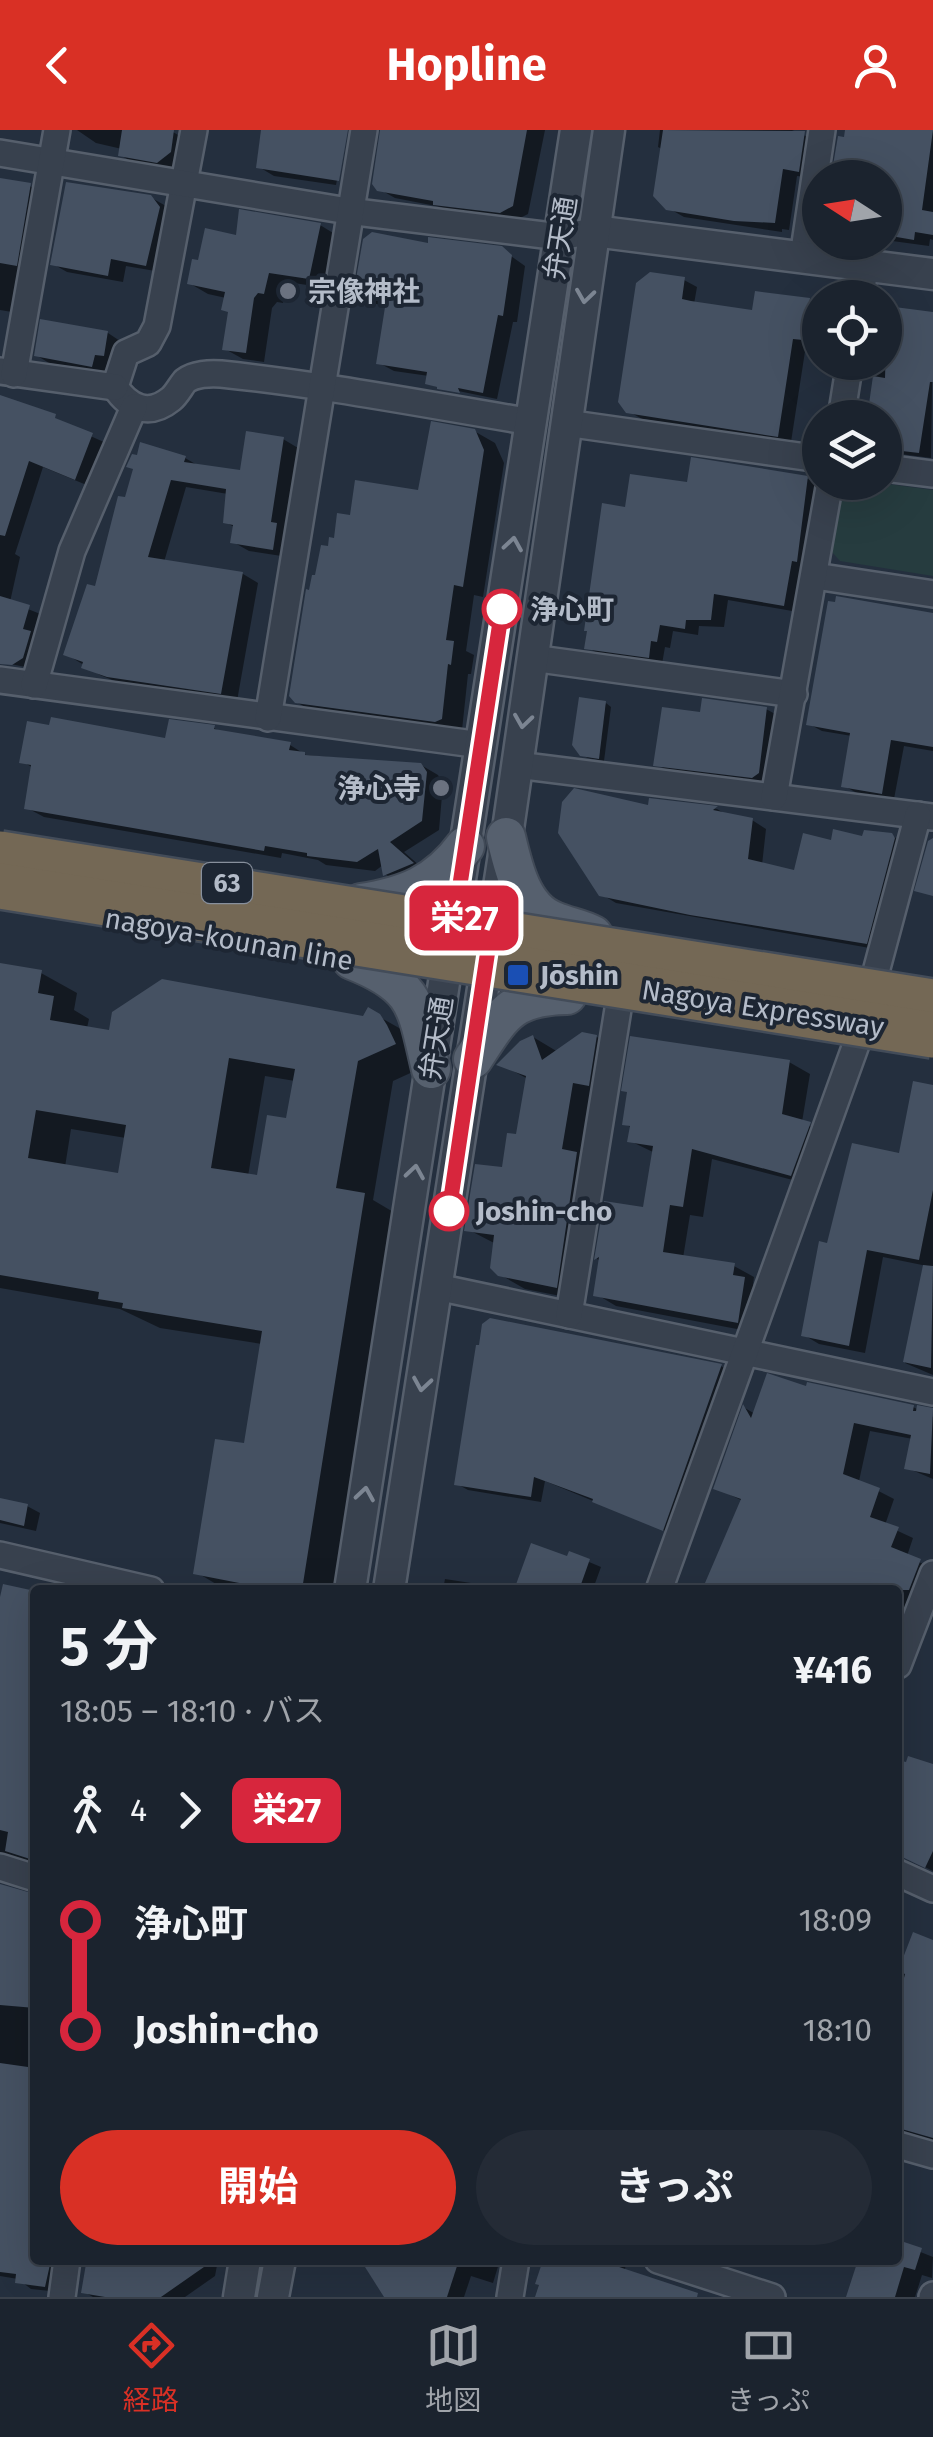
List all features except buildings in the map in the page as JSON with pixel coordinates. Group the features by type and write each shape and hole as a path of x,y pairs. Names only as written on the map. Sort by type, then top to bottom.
{"highway":[{"name":"Nagoya Expressway","path":"0,850 933,1002"},
{"name":"Nagoya Expressway","path":"0,886 933,1035"}],"main road":[{"path":"506,838 517,882 536,906 551,921 578,926 598,938"},
{"path":"360,903 395,898 429,883 451,865 465,846"},
{"name":"nagoya-kounan line","path":"0,850 933,991"},
{"name":"nagoya-kounan line","path":"0,900 464,979 933,1051"},
{"path":"352,960 380,971 408,994 416,1006 431,1069"},
{"path":"473,1060 499,1020 511,1009 536,996 566,995"}],"street":[{"path":"57,130 7,372 114,387 134,408 155,410 174,397 187,379 210,372 321,386 532,422"},
{"path":"114,387 126,353 148,343 158,326 194,130"},
{"path":"268,718 364,130"},
{"name":"弁天通","path":"474,920 465,846 576,130"},
{"name":"弁天通","path":"474,920 506,838 609,130"},
{"path":"817,160 822,130"},
{"path":"0,153 348,211 560,238 594,231 802,258"},
{"path":"818,260 933,274"},
{"path":"863,280 866,266"},
{"path":"34,685 72,552 134,408"},
{"path":"566,423 802,456"},
{"path":"902,470 933,474"},
{"path":"774,797 827,500"},
{"path":"815,576 933,594"},
{"path":"532,658 794,694"},
{"path":"0,680 481,745"},
{"path":"517,765 926,816 858,1039 661,1585"},
{"path":"390,1585 473,1060 464,979 474,920"},
{"name":"弁天通","path":"351,1585 431,1069 464,979"},
{"path":"569,1315 619,1003"},
{"path":"437,1288 933,1392"},
{"path":"0,1556 129,1585"},
{"path":"902,1654 933,1574"},
{"path":"0,1867 30,1876"},
{"path":"902,1875 933,1889"},
{"path":"902,2145 933,2155"},
{"path":"62,2297 66,2265"},
{"path":"239,2297 244,2265"},
{"path":"273,2297 279,2265"},
{"path":"510,2297 515,2265"},
{"path":"673,2265 772,2297"}],"green space":[{"path":"902,486 933,490 933,576 840,561 832,552 840,500 902,500"}],"bus line":[{"name":"栄27","path":"449,1211 492,923 455,917 502,609"}],"place":[{"name":"宗像神社","path":"288,291"},
{"name":"浄心町","path":"502,609"},
{"name":"浄心寺","path":"441,788"},
{"name":"Jōshin","path":"518,975"},
{"name":"Joshin-cho","path":"449,1211"}]}
